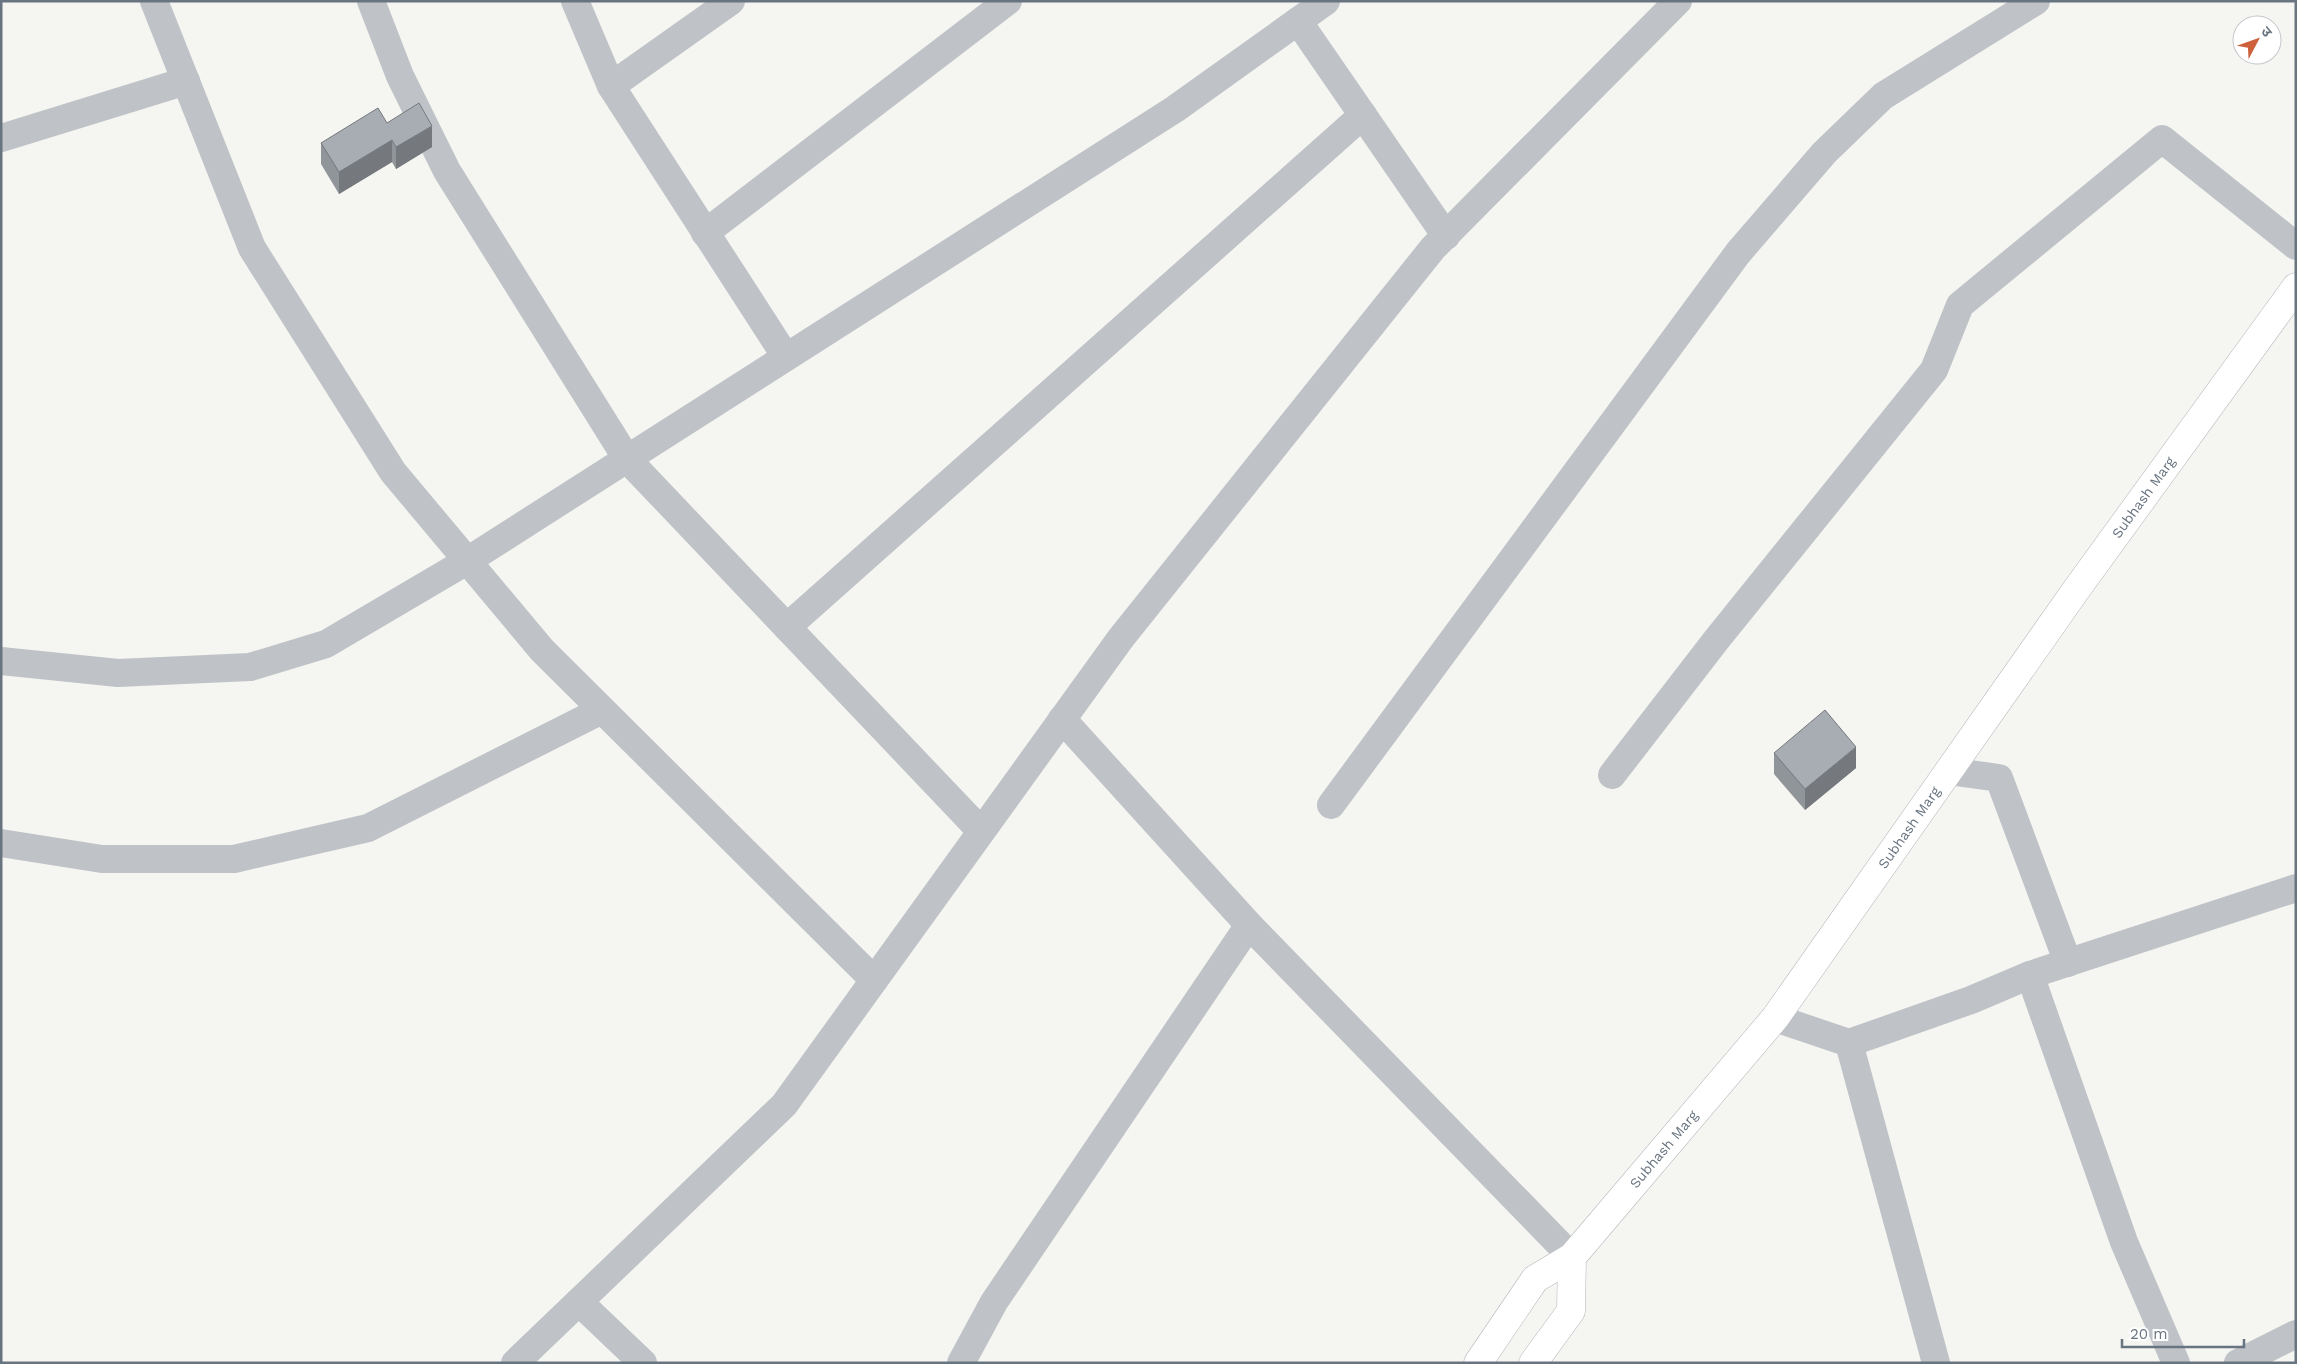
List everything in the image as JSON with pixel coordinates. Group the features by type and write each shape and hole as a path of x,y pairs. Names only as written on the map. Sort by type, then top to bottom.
{"main road":[{"name":"Subhash Marg","path":"1478,1363 1535,1279 1572,1257 1775,1018 2076,590 2296,287"},
{"path":"1533,1363 1571,1310 1572,1257"}],"street":[{"path":"154,1 252,248 393,472 542,650 874,980"},
{"path":"370,1 400,76 447,171 627,459 981,831"},
{"path":"575,1 610,86 786,358"},
{"path":"610,86 731,1"},
{"path":"705,233 1008,1"},
{"path":"1,661 118,673 250,667 326,644 467,561 1175,109 1326,1"},
{"path":"515,1363 784,1105 1121,638 1433,248 1678,1"},
{"path":"1331,805 1738,253 1824,153 1883,96 2036,1"},
{"path":"1298,21 1446,236"},
{"path":"1,138 186,81"},
{"path":"787,627 1363,115"},
{"path":"1612,775 1717,639 1934,370 1960,306 2162,139 2296,246"},
{"path":"1,843 102,859 234,859 368,828 602,710"},
{"path":"1062,719 1249,925 1572,1257"},
{"path":"1948,771 1999,778 2068,963"},
{"path":"1775,1018 1849,1043 1971,1000 2030,975 2296,888"},
{"path":"961,1363 994,1302 1249,925"},
{"path":"2030,975 2124,1242 2176,1363"},
{"path":"1849,1043 1936,1363"},
{"path":"579,1302 643,1363"},
{"path":"2251,1360 2296,1334"}],"building":[{"path":"419,103 432,126 396,147 392,140 339,172 321,143 378,108 387,123"},
{"path":"1825,710 1856,747 1805,789 1774,753"}]}
